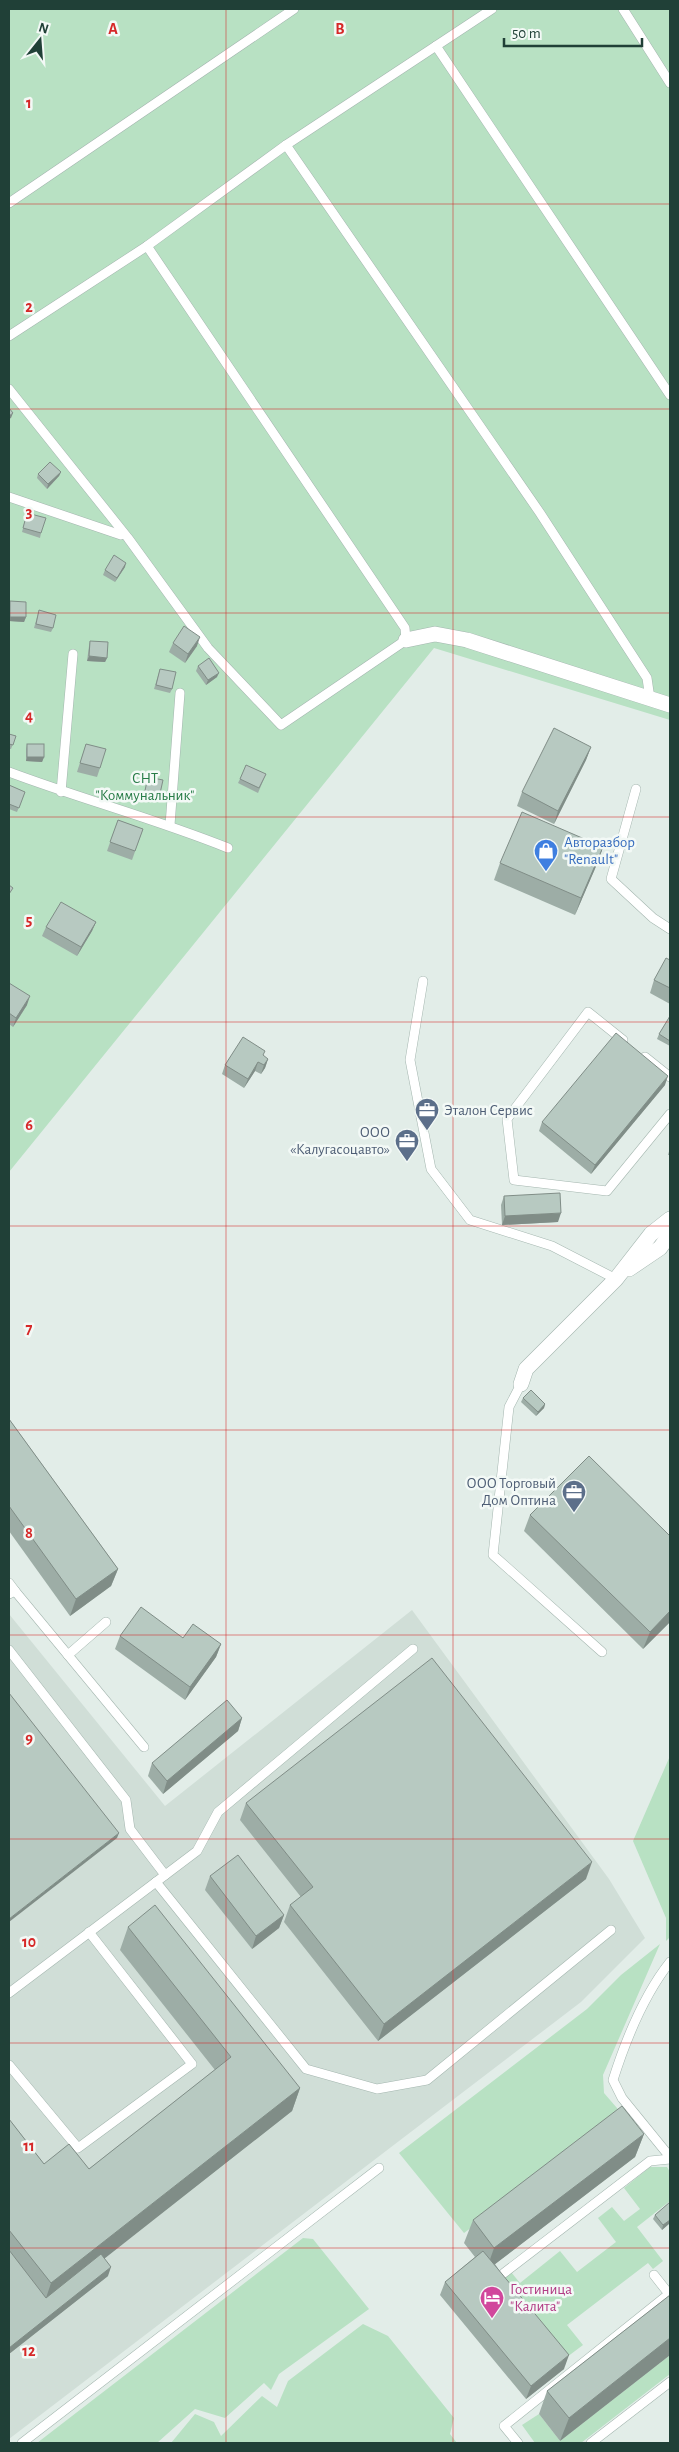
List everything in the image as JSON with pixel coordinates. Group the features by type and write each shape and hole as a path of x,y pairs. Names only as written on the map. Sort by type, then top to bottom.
{"street":[{"path":"406,640 435,634 467,640 670,705"},
{"path":"521,1384 526,1369 616,1278 652,1234 670,1219"},
{"path":"616,1278 660,1248 670,1234"}],"lane":[{"path":"9,203 294,9"},
{"path":"9,336 146,246 286,145 492,9"},
{"path":"623,9 670,83"},
{"path":"436,46 670,395"},
{"path":"286,145 540,513 647,678 650,699"},
{"path":"9,390 128,538 208,648 281,725 406,640 406,628 146,246"},
{"path":"9,497 121,535"},
{"path":"61,792 73,654"},
{"path":"170,825 180,693"},
{"path":"9,772 61,792 170,825 228,848"},
{"path":"636,789 611,879 653,918 670,929"},
{"path":"423,981 410,1060 432,1168 470,1220 552,1246 616,1278"},
{"path":"670,1077 588,1012 506,1119 514,1180 607,1191 670,1114"},
{"path":"521,1384 509,1407 493,1555 602,1652"},
{"path":"9,1582 12,1592 68,1655 144,1747"},
{"path":"68,1655 106,1622"},
{"path":"10,1988 90,1932 197,1851 218,1812 413,1649"},
{"path":"9,1650 126,1800 130,1829 165,1875"},
{"path":"156,1882 306,2069 377,2089 427,2080 610,1930"},
{"path":"9,2065 78,2148 192,2064 90,1932"},
{"path":"670,1962 662,1972 626,2039 613,2080 622,2098 670,2158"},
{"path":"504,2273 650,2160 670,2158"},
{"path":"22,2443 379,2168"},
{"path":"518,2443 504,2426 669,2294 654,2275"},
{"path":"590,2443 670,2382"}],"shaded area":[{"path":"412,1610 609,1879 645,1938 581,2002 9,2439 9,1614 165,1806"}],"green space":[{"name":"СНТ \"Коммунальник\"","path":"9,9 670,9 670,720 434,648 9,1172"},
{"path":"670,1756 670,1937 666,1941 666,1918 633,1841"},
{"path":"660,1944 603,2075 604,2093 623,2115 464,2233 399,2153 587,2009 621,1975"},
{"path":"650,2167 667,2167 670,2172 670,2201 637,2227 663,2261 653,2269 648,2263 567,2325 583,2345 563,2360 501,2280 511,2272 520,2283 560,2251 577,2272 616,2242 598,2218 612,2207 624,2221 640,2209 624,2188"},
{"path":"303,2238 313,2239 369,2309 279,2374 271,2390 264,2383 225,2418 195,2409 157,2443 37,2443"},
{"path":"363,2324 388,2336 454,2418 450,2434 457,2443 171,2443 195,2414 214,2422 221,2436 262,2396 277,2407 288,2381"},
{"path":"670,2355 670,2374 581,2443 535,2443 522,2425 539,2414 560,2441"}],"building":[{"path":"9,408 13,413 9,416"},
{"path":"50,462 61,472 48,484 38,474"},
{"path":"27,513 46,518 41,533 23,528"},
{"path":"114,555 126,563 117,578 105,570"},
{"path":"10,601 26,602 26,617 10,617"},
{"path":"39,610 56,615 53,628 36,624"},
{"path":"184,626 200,637 188,654 173,643"},
{"path":"90,641 108,642 107,658 89,656"},
{"path":"209,658 219,673 208,680 198,666"},
{"path":"160,669 176,672 172,689 156,685"},
{"path":"554,728 591,747 558,811 522,792"},
{"path":"9,734 16,736 13,745 9,744"},
{"path":"27,744 44,744 44,757 27,757"},
{"path":"86,744 106,749 100,768 80,763"},
{"path":"246,765 266,774 259,788 240,779"},
{"path":"148,777 163,780 159,798 144,795"},
{"path":"9,785 25,792 19,808 9,804"},
{"name":"Авторазбор \"Renault\"","path":"522,812 603,847 581,898 500,863"},
{"path":"118,820 143,829 135,851 110,842"},
{"path":"9,885 13,888 9,894"},
{"path":"61,902 96,922 81,947 46,927"},
{"path":"666,958 670,960 670,988 654,980"},
{"path":"9,983 30,996 16,1018 9,1013"},
{"path":"670,1016 670,1041 659,1034"},
{"path":"616,1033 668,1076 595,1165 542,1122"},
{"path":"243,1037 265,1051 263,1055 268,1059 264,1065 258,1062 248,1079 225,1065"},
{"path":"560,1193 561,1213 505,1216 504,1196"},
{"path":"531,1390 545,1404 538,1412 523,1398"},
{"path":"9,1419 118,1569 76,1599 9,1506"},
{"path":"589,1456 670,1536 670,1611 650,1632 530,1515"},
{"path":"141,1607 183,1638 193,1624 221,1644 190,1687 120,1636"},
{"path":"432,1658 592,1862 384,2024 290,1905 313,1887 246,1803"},
{"path":"9,1693 119,1833 9,1919"},
{"path":"227,1700 242,1718 167,1781 152,1763"},
{"path":"238,1855 284,1915 256,1936 210,1876"},
{"path":"155,1905 300,2088 51,2283 9,2230 9,2119 44,2164 69,2144 89,2169 231,2057 128,1927"},
{"path":"622,2106 644,2134 494,2248 473,2220"},
{"path":"670,2202 670,2220 663,2225 655,2215"},
{"path":"9,2250 46,2298 101,2254 111,2267 9,2348"},
{"name":"Гостиница \"Калита\"","path":"483,2251 569,2355 531,2386 445,2282"},
{"path":"670,2295 670,2338 569,2418 547,2391"}],"place":[{"name":"Авторазбор \"Renault\"","path":"546,872"},
{"name":"Эталон Сервис","path":"427,1131"},
{"name":"ООО «Калугасоцавто»","path":"407,1162"},
{"name":"ООО Торговый Дом Оптина","path":"574,1513"},
{"name":"Гостиница \"Калита\"","path":"492,2319"}]}
